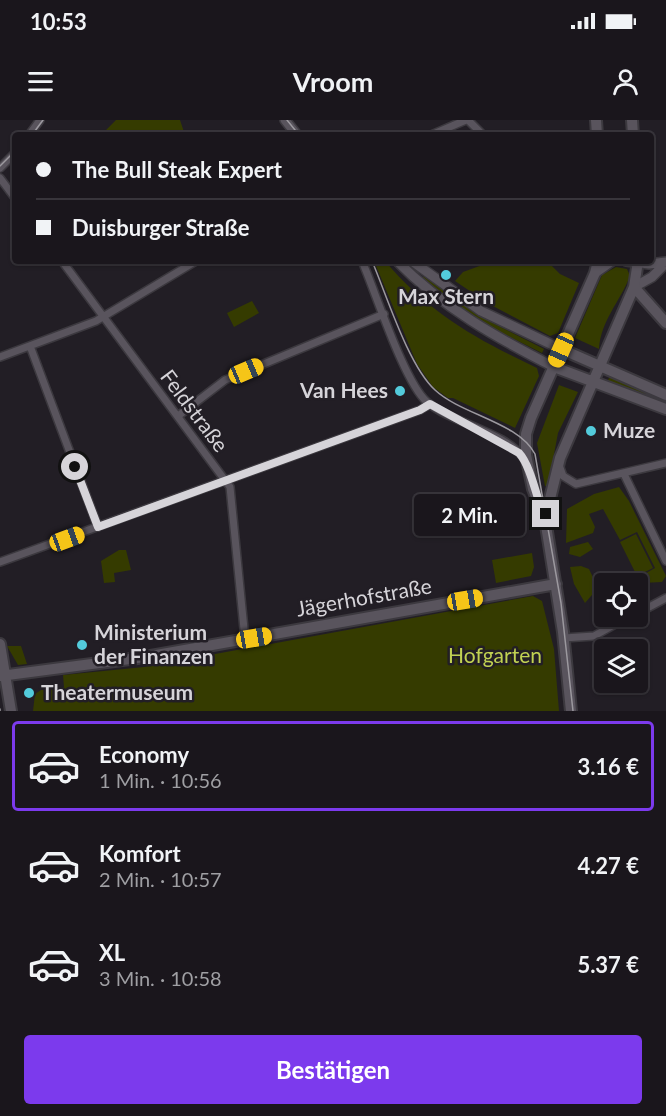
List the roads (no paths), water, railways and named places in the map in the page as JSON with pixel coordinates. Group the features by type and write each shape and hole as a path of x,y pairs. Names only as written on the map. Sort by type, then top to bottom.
{"main road":[{"path":"571,711 556,584 545,519 533,489 528,465 526,434 597,264"},
{"path":"545,519 561,456 634,287 638,264"},
{"path":"634,287 666,323"},
{"path":"561,350 666,395"},
{"path":"554,367 666,410"},
{"name":"Jägerhofstraße","path":"3,675 145,657 556,584"},
{"path":"0,644 3,675 11,711"}],"street":[{"path":"285,120 295,132"},
{"path":"438,132 467,120 480,132"},
{"path":"0,168 12,156"},
{"path":"0,178 12,194"},
{"path":"634,287 652,277 666,263"},
{"name":"Feldstraße","path":"64,264 230,487 245,639"},
{"path":"0,357 103,316 191,264"},
{"path":"363,264 408,375 430,404 514,448 528,465"},
{"path":"400,264 438,298 506,342 554,367"},
{"path":"416,264 481,311 561,350"},
{"path":"595,273 608,264"},
{"path":"178,417 225,380 384,314"},
{"path":"30,346 98,527"},
{"path":"0,562 420,410 430,404"},
{"path":"561,456 563,476 576,484 666,463"},
{"path":"624,474 666,561"},
{"path":"648,608 666,598"},
{"path":"564,638 594,636 610,627"}],"tram line":[{"path":"34,132 43,120"},
{"path":"287,120 297,132"},
{"path":"0,166 12,154"},
{"path":"373,264 407,347 425,379 446,399 516,434 535,454 561,603 573,711"}],"place":[{"name":"Max Stern","path":"446,275"},
{"name":"Van Hees","path":"400,391"},
{"name":"Muze","path":"591,431"},
{"name":"Ministerium der Finanzen","path":"82,645"},
{"name":"Theatermuseum","path":"29,693"}],"park label":[{"name":"Hofgarten","path":"495,656"}]}
